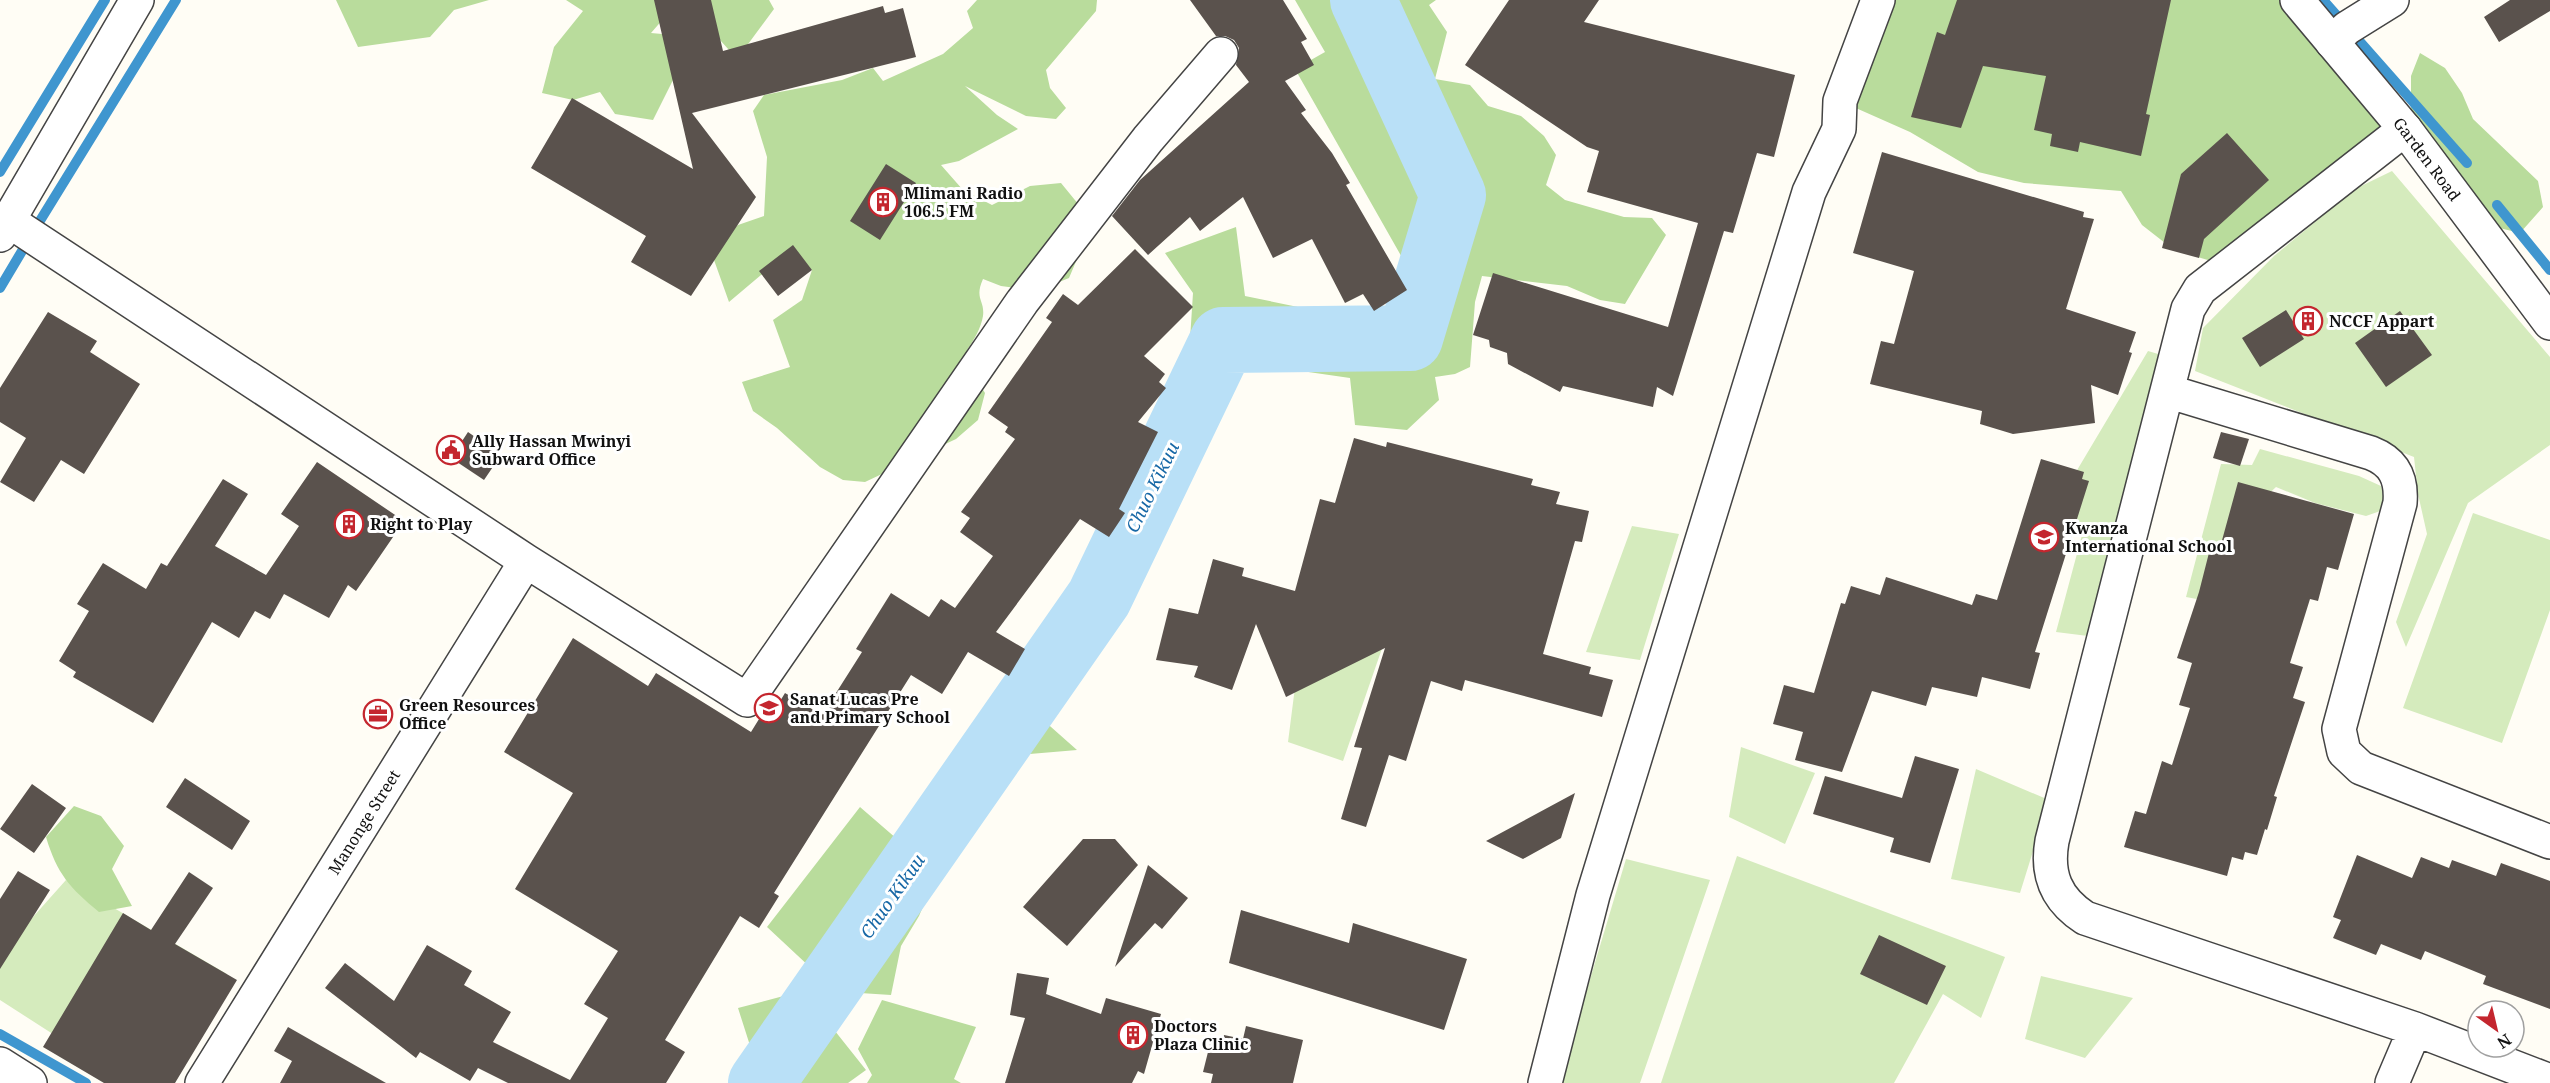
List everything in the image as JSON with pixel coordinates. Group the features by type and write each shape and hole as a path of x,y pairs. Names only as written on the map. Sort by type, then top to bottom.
{"street":[{"path":"136,0 4,228 747,700 1022,302 1148,139 1221,54"},
{"path":"1545,1083 1593,895 1805,204 1839,129 1840,101 1878,0"},
{"name":"Garden Road","path":"2297,0 2405,129 2550,323"},
{"path":"2332,42 2347,28 2391,0"},
{"path":"2405,129 2200,290 2188,309 2052,841 2049,859 2051,877 2058,894 2070,908 2085,918 2415,1029 2550,1081"},
{"path":"2168,391 2371,453 2383,458 2392,466 2399,477 2400,502 2339,729 2344,752 2361,768 2550,842"},
{"name":"Manonge Street","path":"202,1083 526,561"},
{"path":"2392,1083 2415,1029"},
{"path":"0,1064 30,1083"}],"green space":[{"path":"336,0 489,0 454,10 430,37 358,47"},
{"path":"566,0 769,0 774,9 737,59 704,22 677,3 651,33 684,36 674,78 653,120 615,114 600,92 573,100 542,93 554,47 583,11"},
{"path":"977,0 1097,0 1096,11 1046,70 1050,88 1066,108 1056,119 1026,116 965,86 997,115 1018,129 959,161 941,165 963,190 992,205 1030,186 1061,183 1079,205 1083,245 1069,278 1037,291 1001,286 983,279 979,291 983,311 982,320 967,350 972,372 985,393 978,420 956,439 865,482 843,480 820,467 777,428 753,411 742,382 790,367 773,320 802,300 812,270 792,262 761,275 729,302 709,246 738,225 764,216 767,157 753,111 764,95 842,80 873,68 883,81 943,54 973,28 967,11"},
{"path":"1295,0 1436,0 1429,5 1447,32 1435,79 1470,85 1488,106 1521,116 1544,136 1556,155 1546,185 1565,200 1624,217 1652,218 1666,235 1625,304 1600,300 1567,286 1482,276 1475,302 1470,367 1455,374 1435,377 1439,400 1407,430 1355,425 1350,378 1189,355 1193,293 1165,253 1236,227 1245,296 1371,322 1399,302 1408,268 1295,69 1325,52"},
{"path":"1863,0 2291,0 2316,22 2329,66 2350,63 2385,89 2382,138 2338,203 2253,269 2230,264 2228,266 2174,250 2142,225 2121,191 2024,183 1978,172 1910,132 1840,101"},
{"path":"2420,53 2445,68 2462,93 2473,119 2538,181 2543,207 2520,233 2487,225 2411,117 2411,76"},
{"path":"2392,171 2550,357 2550,445 2468,503 2406,647 2396,622 2427,534 2418,494 2414,457 2195,371 2203,328 2274,256 2355,189"},
{"path":"2148,351 2165,356 2096,637 2056,632 2082,535 2067,487"},
{"path":"2260,449 2359,476 2381,486 2386,509 2366,516 2315,503 2276,487 2258,504 2202,600 2186,597 2221,464 2252,465"},
{"path":"2473,513 2550,540 2550,610 2502,743 2403,708"},
{"path":"1632,526 1679,534 1640,660 1586,652"},
{"path":"1306,601 1396,608 1343,761 1288,742"},
{"path":"1033,684 1055,697 1042,719 1077,750 1018,755 978,804 936,876 919,916 901,946 891,995 860,993 835,1031 866,1070 848,1083 733,1083 754,1058 738,1008 791,994 812,969 767,927 860,807 912,852"},
{"path":"1741,747 1815,773 1785,844 1729,817"},
{"path":"1976,769 2049,800 2020,893 1951,879"},
{"path":"74,806 101,816 124,846 112,869 132,906 99,912 72,887 60,871 46,837"},
{"path":"1737,856 2005,957 1981,1018 1943,994 1894,1083 1661,1083"},
{"path":"1626,859 1710,880 1640,1083 1559,1083"},
{"path":"66,880 227,974 129,1083 0,1000 0,954"},
{"path":"2041,976 2133,998 2085,1058 2025,1039"},
{"path":"882,1000 976,1027 954,1079 961,1083 867,1083 872,1075 858,1049"}],"building":[{"path":"654,0 711,0 723,51 883,6 885,13 903,8 916,57 692,113 756,197 691,296 631,262 646,236 531,168 572,98 693,169"},
{"path":"1190,0 1283,0 1307,39 1301,42 1314,65 1285,81 1306,110 1301,113 1332,153 1350,183 1346,185 1407,290 1374,311 1363,294 1345,303 1312,239 1273,258 1243,197 1200,231 1190,217 1148,255 1112,216 1140,180 1249,82 1236,65 1239,48 1234,40 1225,36 1216,36"},
{"path":"1509,0 1599,0 1584,22 1795,75 1774,157 1757,153 1733,233 1724,231 1673,396 1657,387 1653,407 1563,386 1560,392 1508,364 1507,353 1490,347 1489,340 1473,335 1493,273 1668,327 1698,223 1587,192 1599,151 1587,147 1465,65"},
{"path":"1957,0 2171,0 2146,114 2150,115 2141,156 2080,142 2078,152 2050,146 2052,134 2034,130 2046,76 1983,66 1961,128 1911,117 1937,32 1945,35"},
{"path":"2510,0 2550,0 2550,11 2499,42 2484,17"},
{"path":"2227,133 2269,180 2204,239 2199,258 2162,248 2181,174"},
{"path":"1882,152 2084,212 2083,217 2094,219 2066,309 2136,332 2129,352 2132,353 2118,395 2091,385 2095,423 2013,434 1980,424 1982,411 1870,384 1881,341 1894,344 1914,271 1853,253"},
{"name":"Mlimani Radio 106.5 FM","path":"886,164 916,183 880,240 850,221"},
{"path":"793,245 812,270 778,296 759,271"},
{"path":"1135,249 1193,307 1144,356 1165,374 1159,382 1166,388 1138,422 1158,432 1119,509 1125,513 1109,537 1080,519 996,632 1025,649 1009,676 968,652 942,694 911,675 774,893 779,896 759,928 740,916 665,1040 685,1052 666,1083 508,1083 478,1068 470,1081 420,1052 416,1058 325,988 345,963 394,1001 427,945 472,971 464,985 511,1012 493,1042 570,1080 608,1018 584,1004 618,951 515,889 573,793 504,752 573,638 648,686 656,673 751,732 764,711 771,716 785,693 822,715 862,652 856,649 891,593 929,617 941,599 955,608 993,556 960,532 970,518 961,512 1015,439 1005,432 1008,427 988,413 1052,322 1046,318 1063,294 1078,305"},
{"path":"2286,310 2304,339 2260,367 2242,338"},
{"path":"2400,311 2432,355 2386,387 2355,343"},
{"path":"48,312 97,341 90,352 140,384 84,474 61,460 34,502 0,482 26,438 0,422 0,388"},
{"path":"468,432 501,455 484,480 451,458"},
{"path":"2221,432 2249,439 2240,466 2213,458"},
{"path":"1354,438 1386,447 1387,442 1533,479 1531,485 1560,492 1556,504 1589,511 1582,542 1575,541 1543,654 1591,667 1589,674 1613,680 1602,717 1465,680 1462,691 1431,681 1406,761 1389,755 1366,827 1341,819 1362,748 1354,747 1385,648 1286,697 1256,624 1232,690 1194,677 1198,666 1156,660 1169,608 1198,614 1213,559 1244,568 1242,576 1295,591 1320,499 1335,503"},
{"path":"2041,459 2084,472 2082,479 2089,481 2035,652 2040,653 2030,689 1982,677 1977,697 1932,687 1926,706 1872,691 1842,772 1795,760 1803,732 1773,724 1784,685 1814,693 1841,603 1845,604 1851,586 1880,595 1886,577 1972,605 1976,594 1997,600"},
{"path":"317,462 404,521 356,591 348,585 329,618 284,594 270,619 255,611 239,638 212,622 153,723 73,677 76,672 59,661 89,611 77,604 103,563 146,589 161,563 167,566 223,479 248,494 215,546 266,575 299,526 281,514"},
{"path":"2238,482 2354,514 2338,570 2327,567 2318,601 2310,599 2290,663 2303,667 2293,698 2305,702 2274,796 2277,797 2267,830 2265,829 2257,855 2245,852 2243,860 2232,857 2227,876 2124,847 2135,811 2146,814 2162,761 2172,765 2190,708 2179,705 2192,663 2177,658 2199,592 2212,541 2221,544"},
{"path":"1915,756 1959,769 1930,863 1890,852 1894,838 1813,814 1825,776 1902,798"},
{"path":"185,778 250,821 232,850 166,807"},
{"path":"32,784 66,808 34,853 0,829"},
{"path":"1575,793 1561,838 1523,859 1486,841"},
{"path":"1083,839 1115,839 1138,865 1067,946 1023,907"},
{"path":"2357,855 2412,878 2421,857 2449,868 2452,860 2496,876 2501,863 2550,881 2550,1009 2483,984 2486,976 2425,951 2421,960 2381,944 2376,955 2333,938 2341,920 2333,917"},
{"path":"1148,865 1188,898 1162,929 1155,923 1115,967"},
{"path":"18,871 50,890 0,969 0,899"},
{"path":"189,872 213,888 175,944 237,980 175,1083 104,1083 43,1047 123,913 151,930"},
{"path":"1241,910 1349,943 1353,923 1467,959 1444,1030 1229,963"},
{"path":"1879,935 1946,966 1927,1005 1860,974"},
{"path":"1017,973 1049,978 1046,994 1101,1014 1106,998 1161,1014 1144,1074 1138,1071 1132,1083 1005,1083 1025,1018 1010,1015"},
{"path":"1246,1026 1303,1040 1293,1083 1211,1083 1213,1074 1203,1072 1211,1040 1223,1042 1224,1035 1243,1039"},
{"path":"288,1027 386,1083 280,1083 292,1061 274,1051"}],"waterway":[{"path":"0,172 105,0"},
{"path":"38,224 176,0"},
{"name":"Chuo Kikuu","path":"761,1083 1099,598 1223,340 1410,338 1453,195 1363,0"},
{"path":"2323,0 2467,163"},
{"path":"2497,205 2550,270"},
{"path":"0,288 22,251"},
{"path":"0,1034 86,1083"}],"place":[{"name":"Mlimani Radio 106.5 FM","path":"883,202"},
{"name":"NCCF Appart","path":"2308,321"},
{"name":"Ally Hassan Mwinyi Subward Office","path":"451,450"},
{"name":"Right to Play","path":"349,524"},
{"name":"Kwanza International School","path":"2044,537"},
{"name":"Sanat Lucas Pre and Primary School","path":"769,708"},
{"name":"Green Resources Office","path":"378,714"},
{"name":"Doctors Plaza Clinic","path":"1133,1035"}]}
